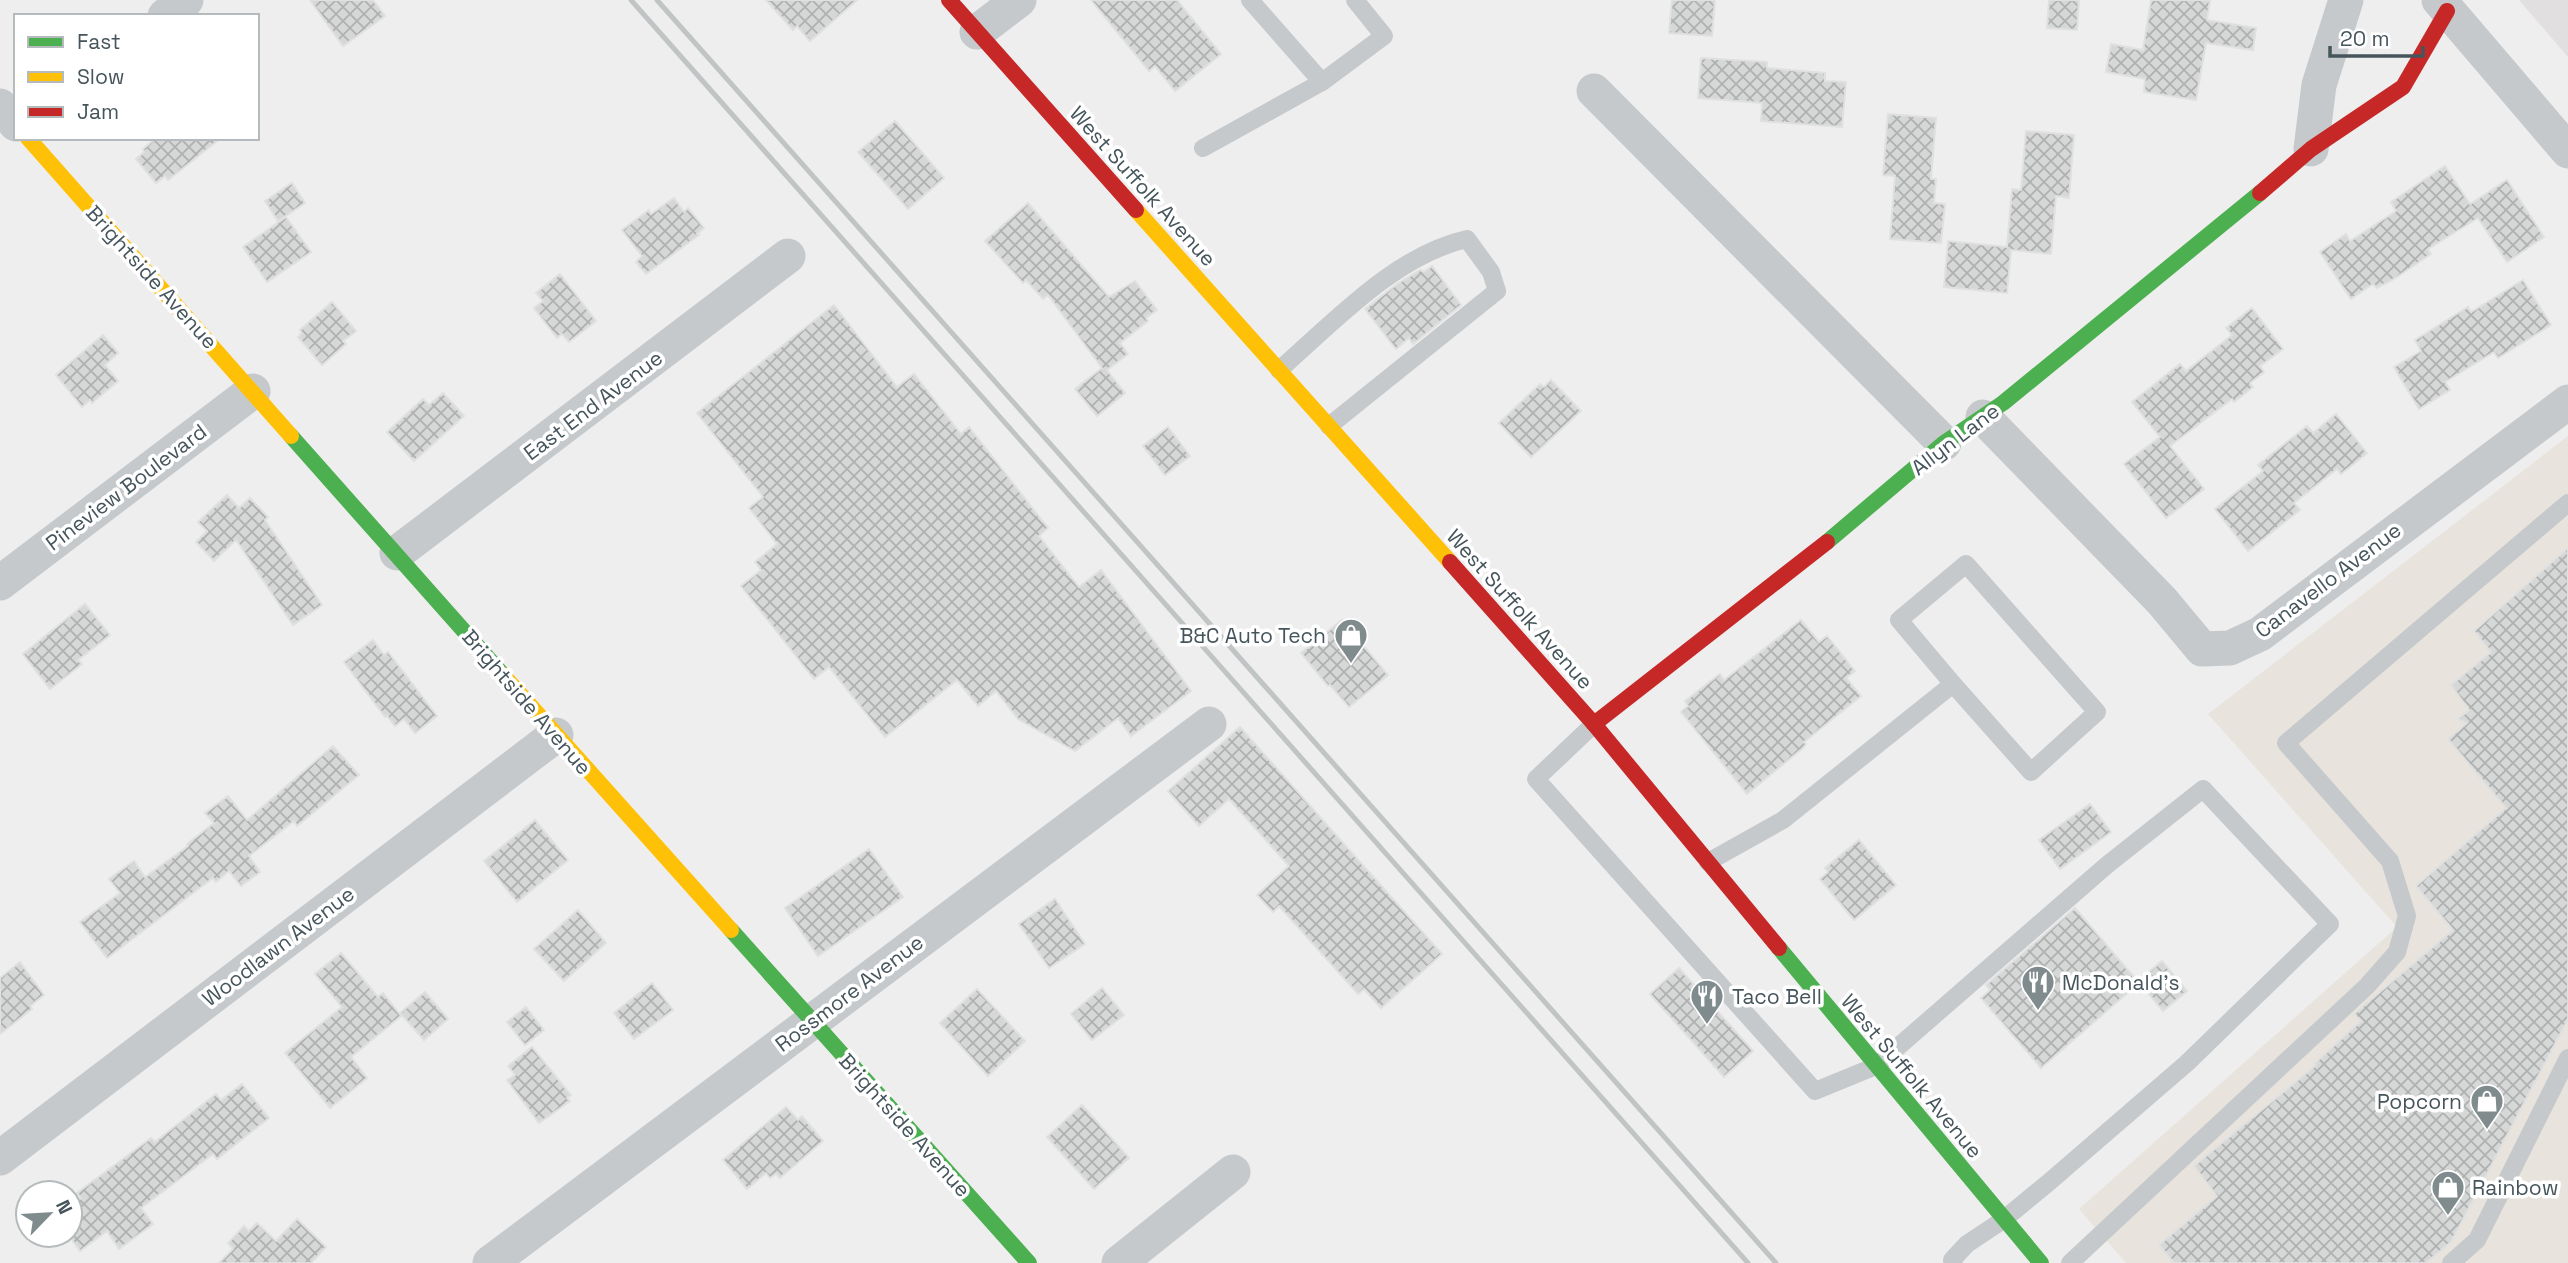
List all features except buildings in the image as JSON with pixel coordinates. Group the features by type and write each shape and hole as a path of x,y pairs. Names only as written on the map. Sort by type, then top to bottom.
{"street":[{"path":"168,14 186,0"},
{"name":"West Suffolk Avenue","path":"948,0 1594,724 2041,1263"},
{"path":"977,32 1019,0"},
{"path":"2311,149 2319,85 2346,0"},
{"path":"2443,5 2568,151"},
{"name":"Allyn Lane","path":"1594,724 1738,609 1798,565 1944,443 2003,403 2240,211 2311,149 2403,86 2443,5"},
{"path":"1594,91 1944,443"},
{"path":"0,106 14,122"},
{"name":"Brightside Avenue","path":"30,140 556,735 1029,1263"},
{"name":"East End Avenue","path":"397,553 788,257"},
{"name":"Pineview Boulevard","path":"0,583 253,391"},
{"name":"Canavello Avenue","path":"1983,417 2162,601 2202,649 2230,648 2260,634 2568,402"},
{"name":"Rossmore Avenue","path":"490,1263 1209,724"},
{"name":"Woodlawn Avenue","path":"0,1158 556,735"},
{"path":"1119,1263 1233,1172"}],"lane":[{"path":"1250,0 1322,82"},
{"path":"1203,148 1322,82 1384,36 1355,0"},
{"path":"1279,370 1385,279 1443,244 1467,239 1491,272 1497,291 1329,426"},
{"path":"2070,1263 2367,986 2397,952 2407,916 2390,860 2286,743 2568,503"},
{"path":"1966,564 2097,712 2031,772 1953,684 1899,620 1966,564"},
{"path":"1708,862 1783,820 1953,684"},
{"path":"1594,724 1536,779 1815,1091 1876,1066 2107,865 2203,789 2330,924 2187,1063 2003,1220 1967,1244 1952,1260 1954,1263"},
{"path":"2459,1260 2477,1240 2568,1058"}],"shaded area":[{"path":"2519,0 2568,0 2568,57"},
{"path":"2568,436 2568,1263 2126,1263 2079,1209 2397,927 2208,714"}],"railway":[{"path":"631,0 1748,1263"},
{"path":"657,0 1776,1263"}],"traffic: fast":[{"path":"1827,542 1944,443 2003,403 2260,193"},
{"path":"291,436 503,675"},
{"path":"731,930 1029,1263"},
{"path":"1779,948 2041,1263"}],"traffic: slow":[{"path":"30,140 291,436"},
{"path":"1136,210 1450,562"},
{"path":"503,675 731,930"}],"traffic: jam":[{"path":"949,0 1136,210"},
{"path":"2260,193 2311,149 2403,87 2447,11"},
{"path":"1594,724 1827,542"},
{"path":"1450,562 1594,724 1779,948"}],"place":[{"name":"B&C Auto Tech","path":"1351,665"},
{"name":"McDonald's","path":"2038,1012"},
{"name":"Taco Bell","path":"1707,1026"},
{"name":"Popcorn","path":"2487,1131"},
{"name":"Rainbow","path":"2448,1217"}]}
